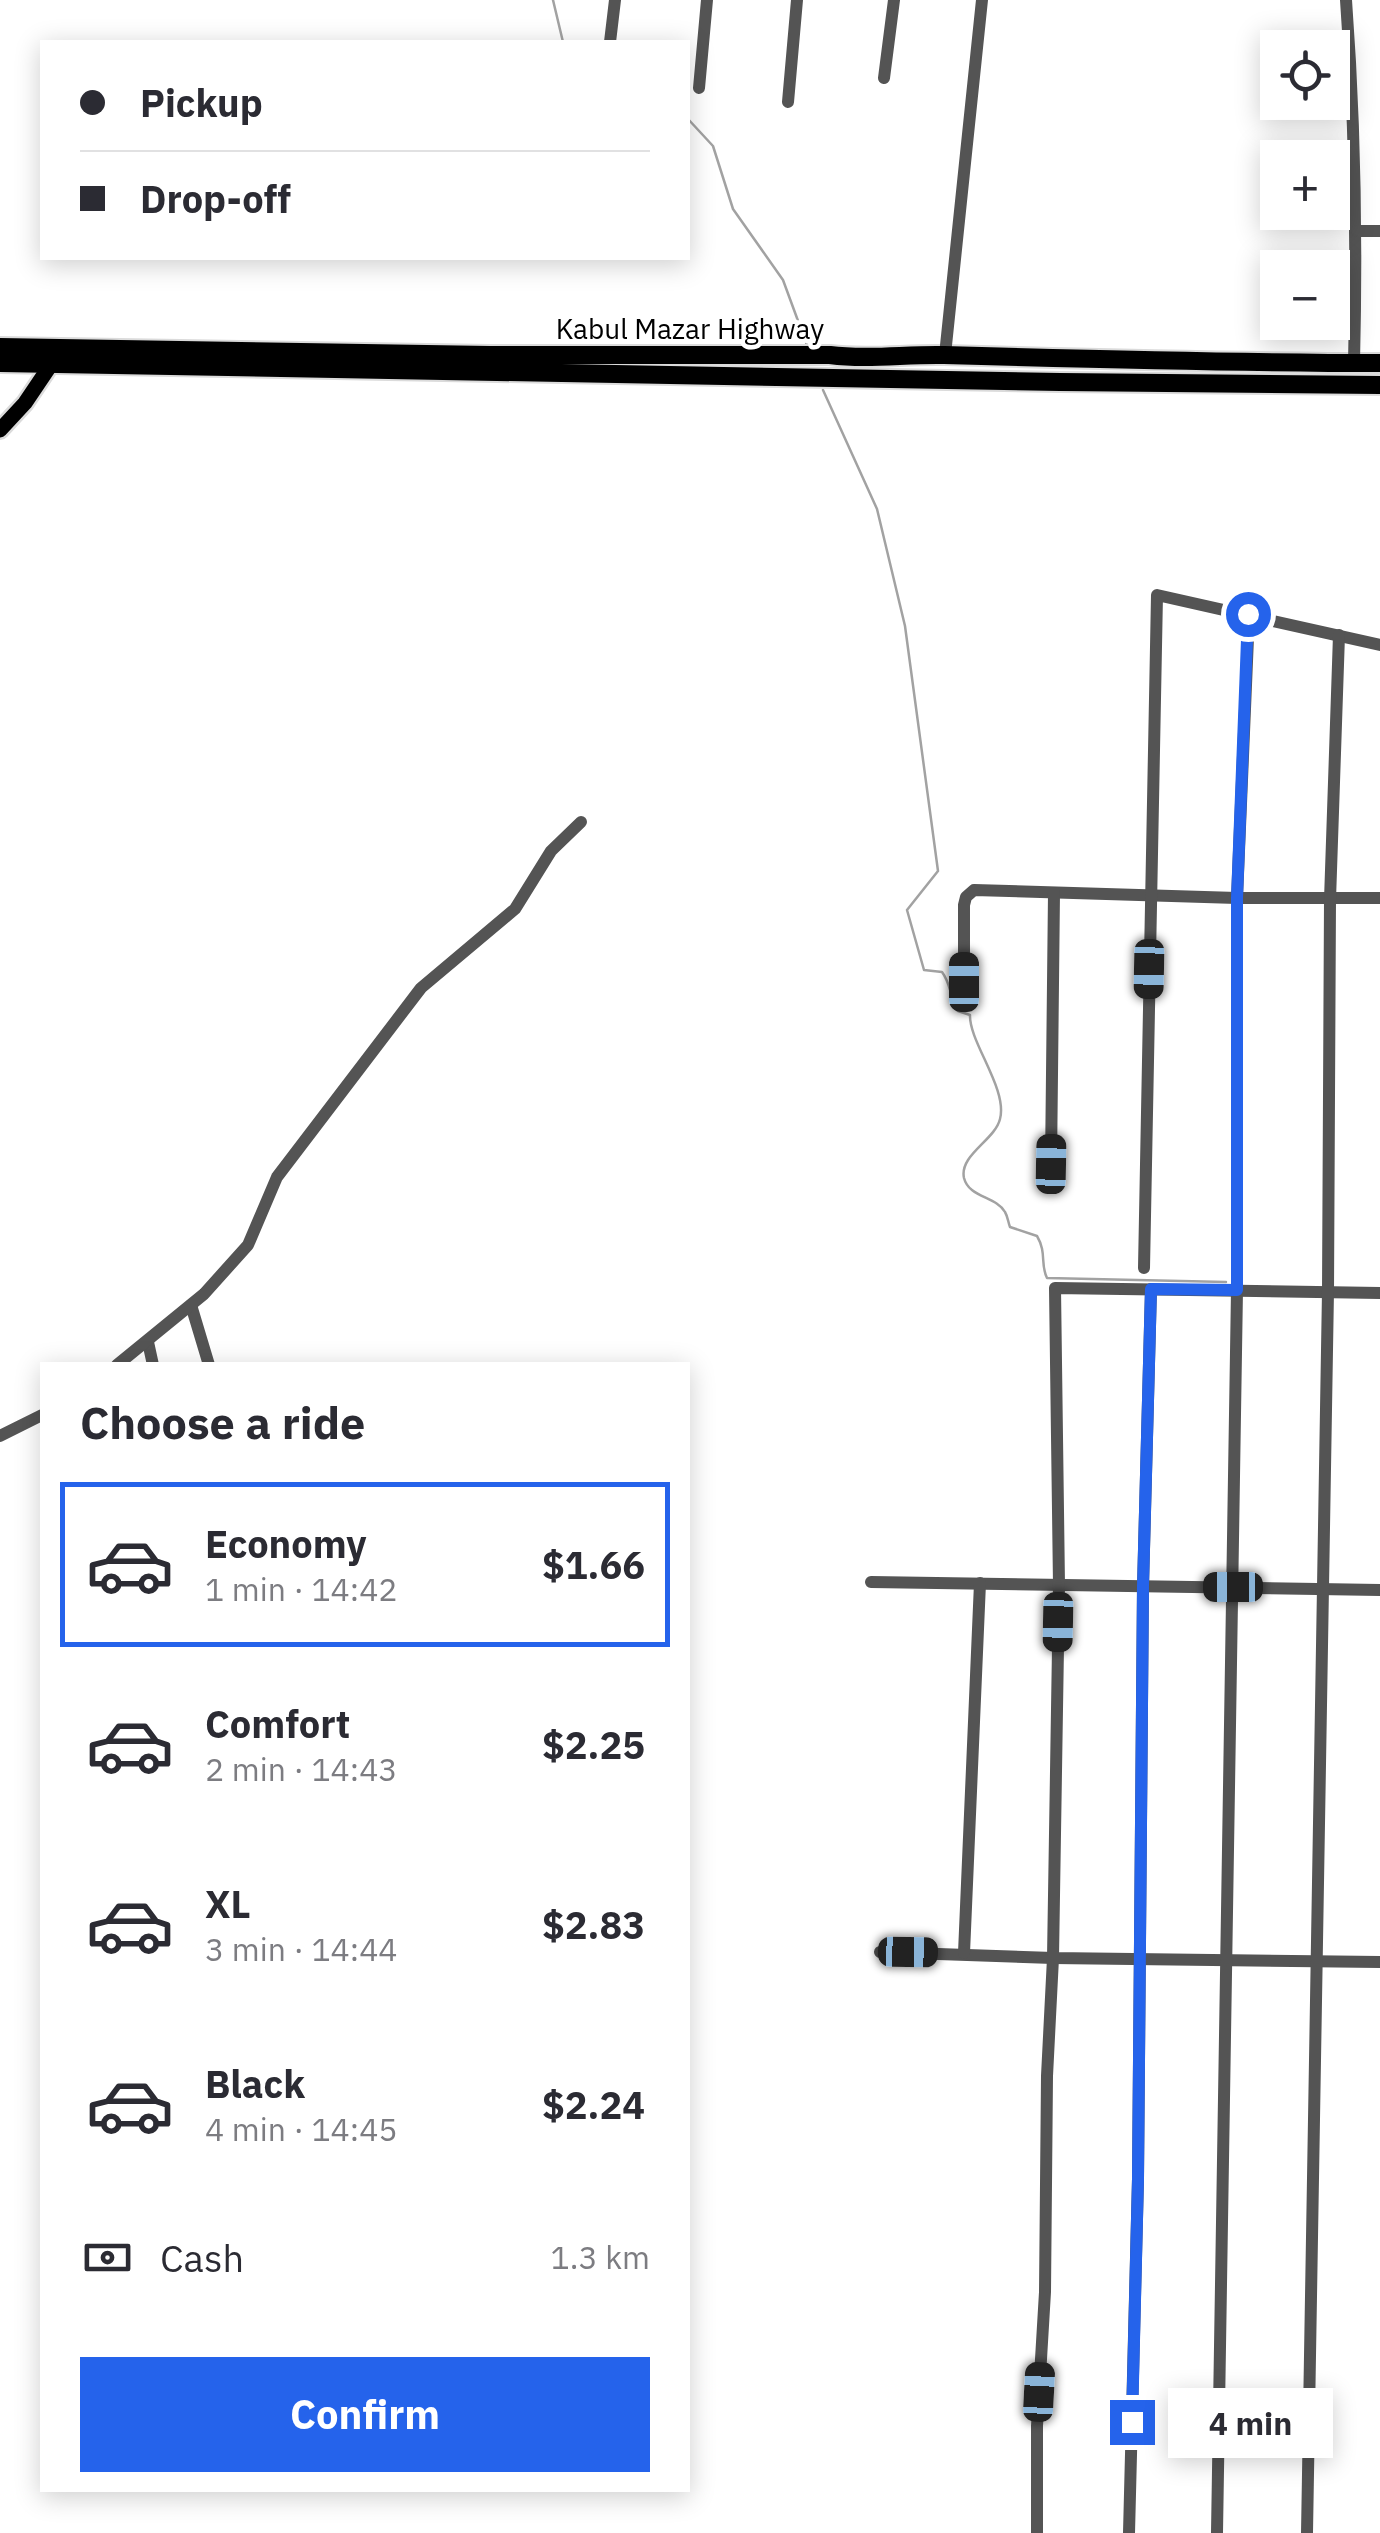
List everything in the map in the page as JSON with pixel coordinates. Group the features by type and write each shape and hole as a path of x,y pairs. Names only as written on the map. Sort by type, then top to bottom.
{"highway":[{"name":"Kabul Mazar Highway","path":"0,347 1380,363"},
{"name":"Kabul Mazar Highway","path":"0,363 1041,382 1380,384"}],"main road":[{"path":"0,430 26,403 52,364"}],"street":[{"path":"610,40 615,0"},
{"path":"699,88 707,0"},
{"path":"788,102 797,0"},
{"path":"884,78 894,0"},
{"path":"945,355 982,0"},
{"path":"1346,0 1356,231 1354,363"},
{"path":"1356,231 1380,230"},
{"path":"1144,1268 1157,595 1380,644"},
{"path":"1217,2533 1237,1290 1237,898 1248,614"},
{"path":"1307,2533 1324,1590 1330,900 1339,635"},
{"path":"121,1362 190,1305 248,1245 277,1177 421,988 515,909 551,851 582,822"},
{"path":"964,982 966,897 974,890 1380,898"},
{"path":"1051,1164 1054,892"},
{"path":"1037,2533 1059,1584 1054,1288 1380,1293"},
{"path":"1129,2533 1151,1289"},
{"path":"190,1305 208,1362"},
{"path":"148,1342 151,1362"},
{"path":"0,1436 40,1416"},
{"path":"871,1582 1380,1590"},
{"path":"964,1953 980,1583"},
{"path":"880,1952 1380,1962"}],"waterway":[{"path":"553,0 563,40"},
{"path":"690,121 713,146 733,209 783,280 808,348"},
{"path":"823,390 877,509 905,626 938,871 907,910 924,970 942,972 958,1011 970,1015 975,1038 999,1094 1000,1119 967,1162 967,1185 1001,1207 1010,1227 1037,1236 1047,1278 1226,1282"}],"route":[{"path":"1132,2422 1143,1586 1151,1289 1237,1290 1237,898 1248,614"}]}
